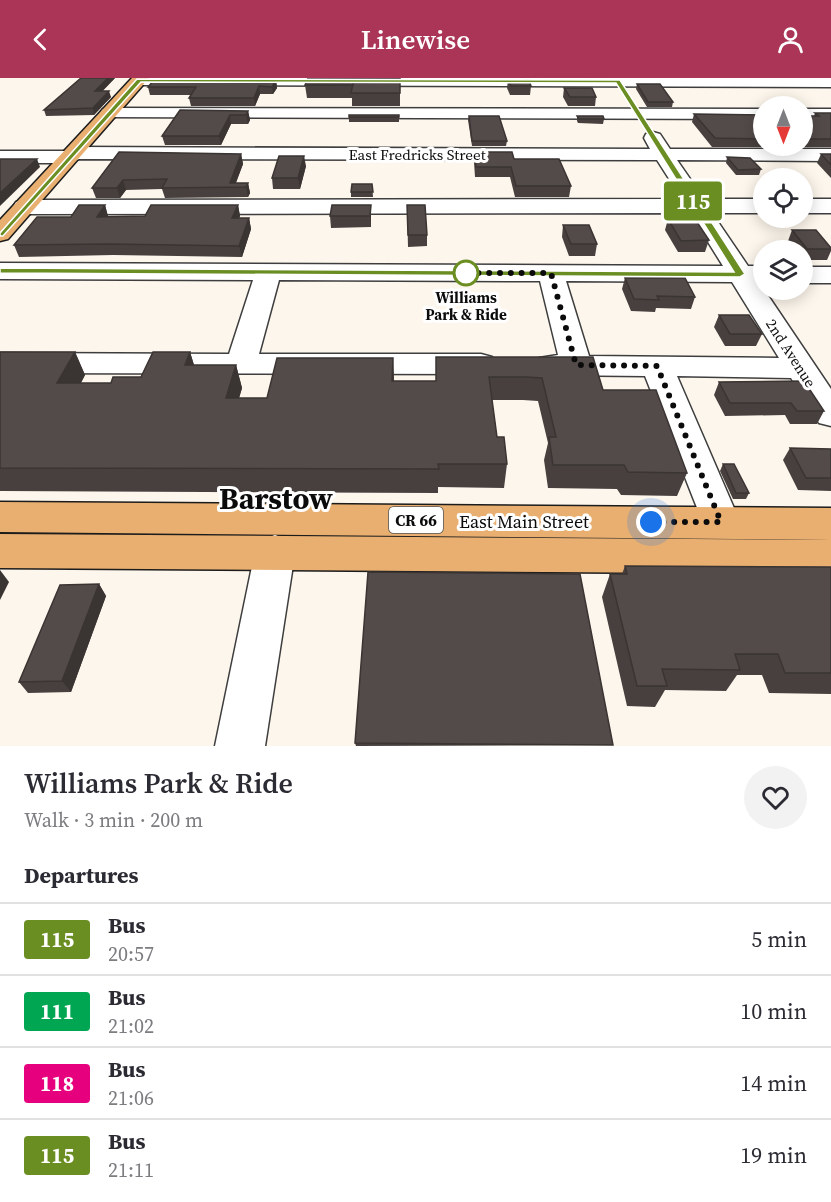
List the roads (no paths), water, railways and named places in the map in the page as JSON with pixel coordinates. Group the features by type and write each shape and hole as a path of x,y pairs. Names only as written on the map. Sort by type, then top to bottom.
{"main road":[{"path":"0,234 140,79"},
{"name":"East Main Street","path":"0,518 831,524"},
{"name":"East Main Street","path":"0,551 831,557"}],"street":[{"path":"140,79 831,82"},
{"name":"2nd Avenue","path":"617,80 696,205 752,274 801,368 831,415"},
{"path":"109,113 753,114"},
{"path":"813,114 831,114"},
{"name":"East Fredricks Street","path":"0,157 72,155 831,155"},
{"path":"24,207 753,206"},
{"path":"813,206 831,206"},
{"path":"0,271 752,274"},
{"path":"241,363 268,272"},
{"path":"551,273 576,365"},
{"path":"813,275 831,275"},
{"path":"0,363 516,364 801,368"},
{"path":"657,366 721,522"},
{"path":"240,746 275,552"}],"place":[{"name":"Williams Park & Ride","path":"466,273"}],"district":[{"name":"Barstow","path":"276,498"}]}
